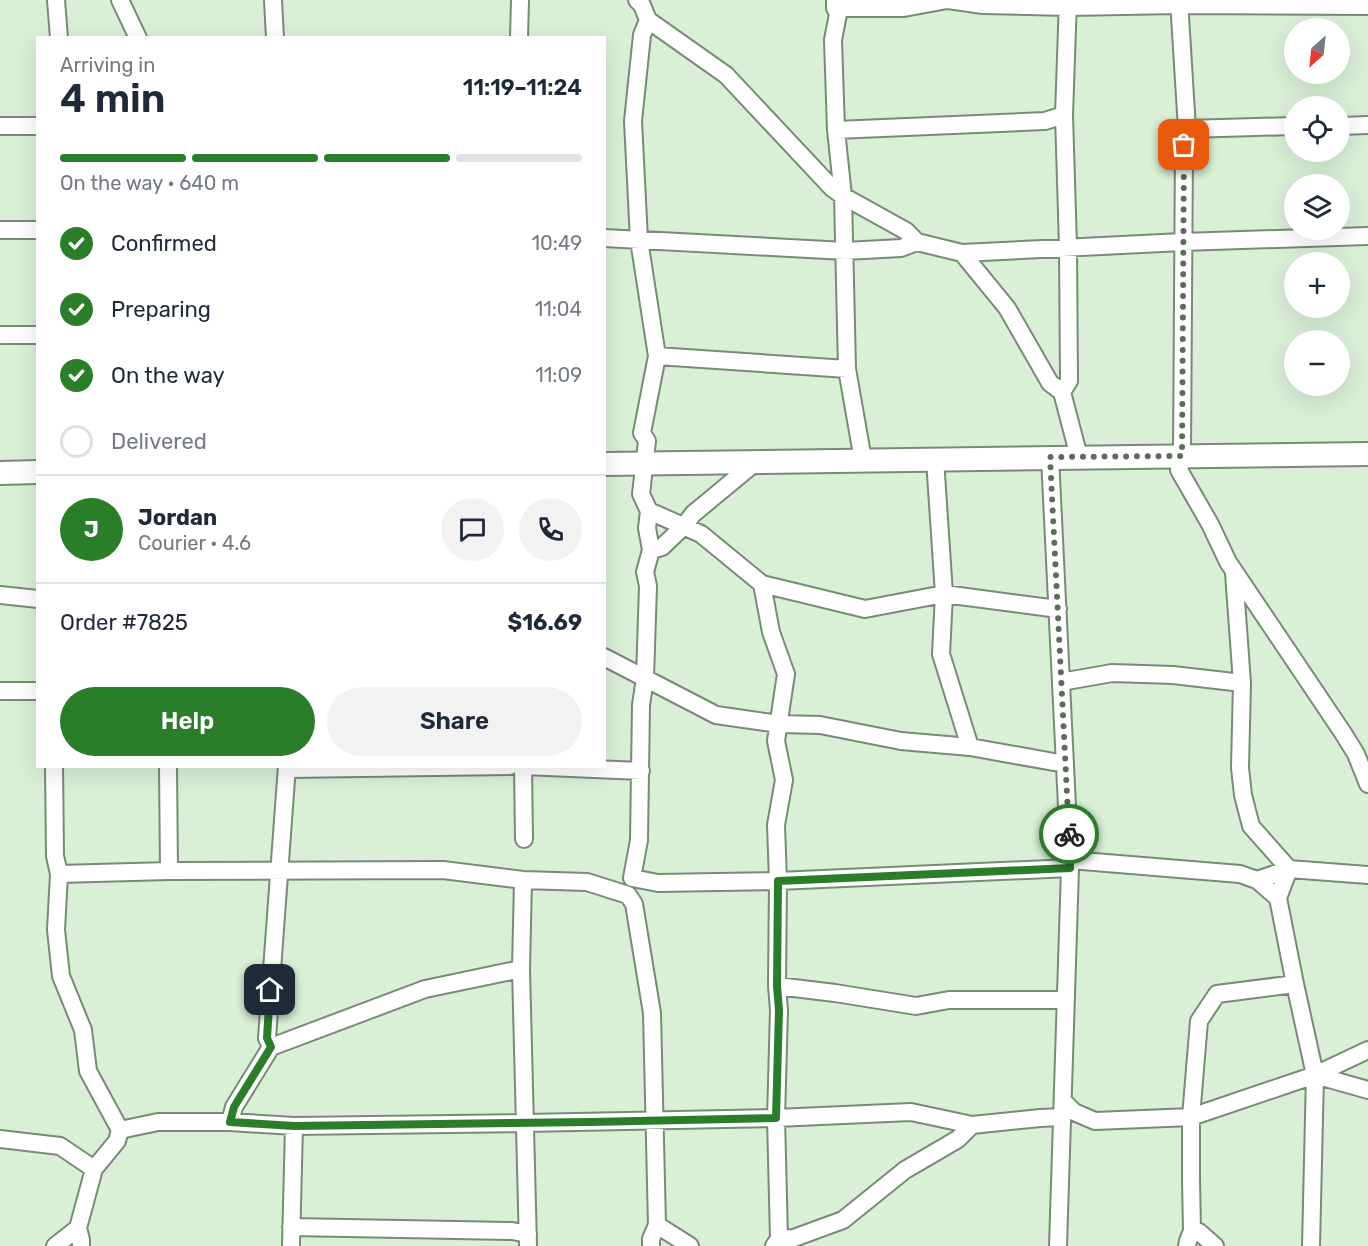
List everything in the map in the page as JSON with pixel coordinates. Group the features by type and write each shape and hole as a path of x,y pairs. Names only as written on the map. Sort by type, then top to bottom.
{"main road":[{"path":"606,464 1368,454"},
{"path":"0,473 36,472"}],"street":[{"path":"56,0 59,36"},
{"path":"120,0 137,36"},
{"path":"273,0 275,36"},
{"path":"519,36 520,0"},
{"path":"637,0 642,5 648,20 726,75 832,188 906,231 917,242 962,253 1368,236"},
{"path":"863,460 847,369 843,196 836,130 833,40 838,14 835,4 904,8 947,0 983,5 1179,2 1368,6"},
{"path":"1179,2 1187,129 1184,145 1182,242 1182,456 1179,470 1234,572 1343,733 1356,754 1367,781"},
{"path":"1062,392 1069,381 1064,115 1068,4"},
{"path":"648,20 642,35 633,121 639,240 657,356 642,432 647,441 641,494 649,511 647,528 651,550 645,572 648,586 645,678 641,705 639,840 632,879 658,883 778,881 1070,864 1240,874 1257,880 1278,898"},
{"path":"836,130 1045,121 1064,115"},
{"path":"1350,126 1368,125"},
{"path":"0,126 36,126"},
{"path":"1187,129 1284,126"},
{"path":"0,230 36,230"},
{"path":"606,238 845,251 901,248 917,242"},
{"path":"962,253 1007,308 1050,383 1062,392 1079,457"},
{"path":"0,335 36,335"},
{"path":"657,356 847,369"},
{"path":"1050,457 1070,864 1058,1246"},
{"path":"935,459 944,594 941,654 970,747"},
{"path":"651,550 662,547 693,514 757,462"},
{"path":"649,511 701,534 762,584 865,609 944,594 1058,609"},
{"path":"1234,572 1242,683 1239,768 1243,795 1251,826 1289,869"},
{"path":"762,584 771,632 786,674 776,741 784,780 777,825 779,1010 776,1118 777,1243 843,1220 905,1170 958,1139 972,1125"},
{"path":"0,595 36,599"},
{"path":"606,658 716,714 778,724 820,725 901,741 970,747 1065,764"},
{"path":"1061,682 1112,673 1173,675 1242,683"},
{"path":"0,691 36,691"},
{"path":"1367,781 1368,753"},
{"path":"54,768 55,856 59,874 56,930 61,976 83,1030 88,1071 120,1130 117,1141 94,1169 78,1228 81,1246"},
{"path":"168,768 169,871"},
{"path":"271,1047 267,1038 287,768"},
{"path":"523,768 524,839"},
{"path":"570,768 641,771"},
{"path":"1289,869 1278,898 1315,1075 1311,1246"},
{"path":"1257,880 1289,869 1368,875"},
{"path":"59,874 169,871 443,870 523,880 587,882 628,895 634,904 652,1013 657,1225 651,1239 651,1246"},
{"path":"523,880 521,969 528,1240"},
{"path":"230,1122 234,1107 271,1047 425,989 521,969"},
{"path":"1190,1239 1191,1117 1199,1021 1217,994 1295,984"},
{"path":"777,986 916,1006 949,1000 1066,1000"},
{"path":"120,1130 158,1122 230,1122 294,1126 526,1123 776,1118 911,1112 972,1125 1040,1118 1063,1109 1095,1122 1191,1117 1315,1075 1368,1050"},
{"path":"1315,1075 1368,1090"},
{"path":"291,1246 294,1126"},
{"path":"0,1139 60,1146 94,1169"},
{"path":"657,1225 690,1246"},
{"path":"291,1227 512,1230 528,1240"},
{"path":"55,1246 78,1228"},
{"path":"1190,1239 1199,1232 1215,1246"}],"way so far":[{"path":"1069,834 1050,457 1182,456 1184,145"}],"route":[{"path":"270,990 267,1038 271,1047 234,1107 230,1122 294,1126 776,1118 779,1010 777,986 778,881 1070,868 1069,834"}]}
